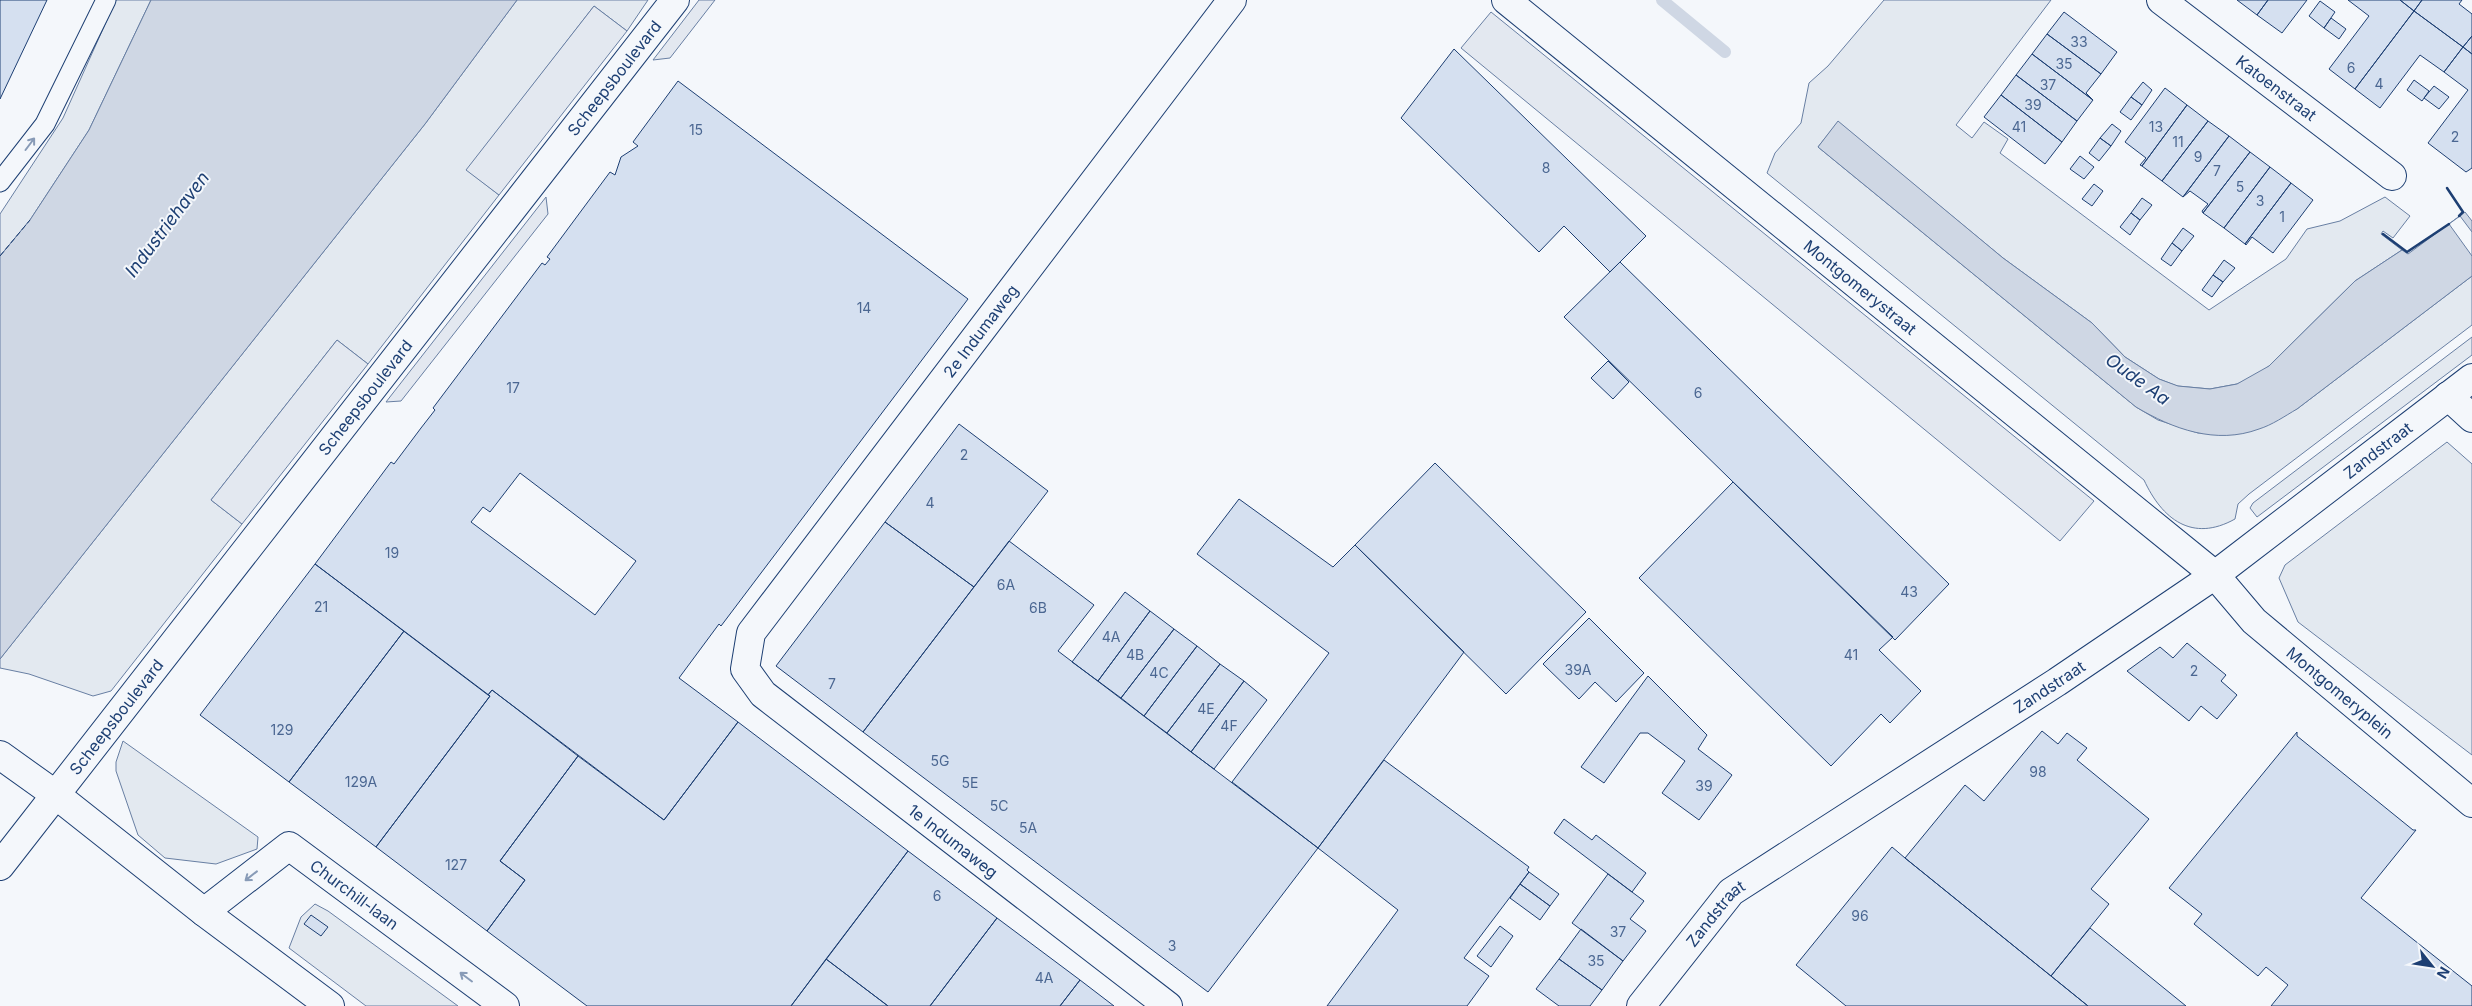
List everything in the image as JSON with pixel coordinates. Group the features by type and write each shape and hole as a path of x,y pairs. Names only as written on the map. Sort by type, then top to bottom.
{"street":[{"name":"Scheepsboulevard","path":"0,866 675,0"},
{"name":"2e Indumaweg","path":"745,669 751,633 1232,0"},
{"name":"Montgomerystraat","path":"1506,0 2215,575"},
{"name":"Katoenstraat","path":"2161,0 2392,176"},
{"name":"Zandstraat","path":"1641,1006 1730,892 2057,682 2215,575 2472,378"},
{"path":"2448,396 2472,418"},
{"name":"Montgomeryplein","path":"2215,575 2254,621 2472,803"},
{"name":"1e Indumaweg","path":"745,669 763,694 1168,1006"},
{"path":"0,756 56,795 204,912 330,1006"},
{"name":"Churchill-laan","path":"204,912 289,846 505,1006"}],"lane":[{"path":"0,182 44,124 106,0"}],"shaded area":[{"path":"116,0 151,0 89,130 30,220 0,256 0,214 63,118"},
{"path":"517,0 648,0 627,31 594,6 467,170 499,195 368,364 337,340 211,500 242,524 111,691 93,696 29,674 0,668 0,659 425,124"},
{"path":"699,0 715,0 670,58 653,60"},
{"path":"1884,0 2051,0 1956,125 1972,138 1984,122 2008,139 2000,153 2209,310 2286,259 2307,229 2340,221 2385,197 2410,216 2393,238 2383,231 2381,234 2402,250 2355,281 2269,366 2256,376 2237,384 2210,389 2177,386 2159,379 2125,357 2092,323 2003,258 1838,122 1818,147 2136,407 2158,420 2198,433 2235,434 2297,409 2472,276 2472,325 2249,494 2238,504 2235,519 2219,526 2205,529 2180,523 2169,516 2160,506 2144,480 1767,173 1775,153 1801,123 1809,83 1828,66"},
{"path":"594,6 627,31 499,195 466,170"},
{"path":"1491,12 2094,501 2060,541 1461,48"},
{"path":"546,197 548,214 401,401 386,402"},
{"path":"2472,337 2472,355 2257,517 2250,508 2253,503"},
{"path":"337,340 368,364 242,524 211,500"},
{"path":"2447,442 2472,464 2472,755 2298,622 2279,578 2285,565"},
{"path":"123,741 258,837 257,849 216,864 165,858 138,835 116,771 116,762"},
{"path":"315,904 328,911 458,1006 366,1006 289,948 301,917"}],"water":[{"name":"Industriehaven","path":"151,0 517,0 425,124 0,659 0,256 30,220 89,130"},
{"path":"1838,121 2003,258 2092,323 2125,357 2159,379 2178,386 2210,389 2237,384 2269,366 2355,281 2402,250 2408,254 2465,212 2472,221 2472,276 2297,409 2278,420 2243,434 2211,435 2195,432 2165,422 2136,407 1818,147"}],"pier":[{"path":"2460,216 2472,232 2472,256 2449,224"}],"building":[{"path":"0,0 47,0 0,99"},
{"path":"2237,0 2268,0 2257,15"},
{"path":"2268,0 2307,0 2282,33 2257,15"},
{"path":"2348,0 2400,0 2414,11 2355,89 2329,69 2369,16"},
{"path":"2400,0 2422,0 2414,11"},
{"path":"2422,0 2462,0 2459,4 2472,14 2472,36 2463,47 2414,11"},
{"path":"2320,1 2335,12 2324,28 2309,16"},
{"path":"2414,11 2463,47 2444,72 2420,55 2380,108 2355,89"},
{"path":"2064,12 2117,52 2101,74 2047,34"},
{"path":"2331,18 2346,29 2339,39 2324,28"},
{"path":"2047,34 2101,74 2086,93 2093,100 2032,54"},
{"path":"2472,36 2472,54 2463,47"},
{"path":"2463,47 2472,54 2472,168 2466,172 2428,143 2468,90 2444,72"},
{"path":"1454,49 1646,236 1610,272 1564,226 1539,252 1401,118"},
{"path":"2032,54 2093,100 2077,121 2016,75"},
{"path":"2016,75 2077,121 2062,142 2001,95"},
{"path":"2414,80 2429,91 2422,101 2407,90"},
{"path":"678,81 968,299 721,626 719,624 679,678 738,722 664,820 492,690 488,695 315,564 391,462 394,464 435,410 433,408 542,263 545,265 550,259 547,257 610,172 615,175 621,157 638,146 633,142","holes":["520,473 636,561 595,615 471,522 483,507 490,512"]},
{"path":"2143,82 2152,90 2142,105 2131,97"},
{"path":"2434,86 2449,97 2439,109 2424,98"},
{"path":"2165,88 2187,105 2142,166 2140,165 2146,158 2125,142"},
{"path":"2001,95 2062,142 2045,164 1984,117"},
{"path":"2131,97 2142,105 2131,120 2120,112"},
{"path":"2187,105 2208,121 2162,181 2142,166"},
{"path":"2208,121 2229,136 2183,197 2162,181"},
{"path":"2112,124 2121,131 2111,146 2100,138"},
{"path":"2229,136 2250,152 2203,213 2202,211 2208,204 2190,191 2183,197"},
{"path":"2100,138 2111,146 2099,161 2089,153"},
{"path":"2250,152 2270,167 2224,228 2203,213"},
{"path":"2080,156 2094,167 2084,179 2070,169"},
{"path":"2270,167 2291,183 2245,244 2224,228"},
{"path":"2291,183 2313,200 2273,253 2252,237 2246,245 2245,244"},
{"path":"2094,184 2103,191 2092,206 2082,199"},
{"path":"2142,198 2152,205 2140,220 2131,213"},
{"path":"2131,213 2140,220 2130,235 2120,227"},
{"path":"2183,228 2194,236 2182,251 2172,243"},
{"path":"2172,243 2182,251 2171,266 2161,259"},
{"path":"2224,260 2235,268 2223,282 2213,275"},
{"path":"1620,262 1949,584 1895,640 1564,317"},
{"path":"2213,275 2223,282 2212,297 2202,290"},
{"path":"1608,361 1629,382 1613,399 1591,378"},
{"path":"959,424 1048,491 974,587 885,522"},
{"path":"1435,463 1586,612 1506,694 1355,545"},
{"path":"1733,482 1893,637 1879,650 1921,691 1890,723 1881,714 1831,766 1639,578"},
{"path":"1239,499 1333,567 1355,545 1464,652 1318,848 1232,782 1329,653 1197,554"},
{"path":"885,522 974,587 863,732 776,666"},
{"path":"1009,541 1094,605 1058,651 1318,848 1208,992 863,732"},
{"path":"315,564 404,631 289,782 200,715"},
{"path":"1125,592 1150,611 1098,681 1072,662"},
{"path":"1150,611 1174,629 1121,698 1098,681"},
{"path":"1589,618 1644,673 1616,702 1595,682 1579,699 1543,664"},
{"path":"1174,629 1197,646 1144,716 1121,698"},
{"path":"404,631 490,696 376,847 289,782"},
{"path":"2187,643 2226,675 2221,681 2237,695 2217,719 2201,706 2189,721 2127,671 2160,647 2173,658"},
{"path":"1197,646 1220,664 1167,733 1144,716"},
{"path":"1220,664 1244,681 1191,752 1167,733"},
{"path":"1648,676 1707,735 1698,749 1732,775 1699,820 1662,793 1685,761 1648,733 1640,733 1604,783 1581,767"},
{"path":"1244,681 1267,700 1214,769 1191,752"},
{"path":"492,690 578,756 500,861 525,880 487,931 376,847 490,696 488,695"},
{"path":"738,722 908,851 791,1006 587,1006 487,931 525,880 500,861 578,756 664,820"},
{"path":"2042,731 2058,744 2067,733 2087,748 2077,760 2149,819 2091,889 2109,904 2051,976 1905,858 1965,785 1984,801"},
{"path":"2297,732 2297,736 2413,830 2416,830 2361,898 2472,986 2472,1006 2271,1006 2288,985 2266,967 2258,976 2194,924 2202,914 2169,888"},
{"path":"1384,760 1529,867 1527,870 1529,872 1464,958 1489,976 1467,1006 1327,1006 1398,910 1318,848"},
{"path":"1564,819 1592,840 1596,835 1646,873 1632,892 1554,833"},
{"path":"1892,847 2088,1006 1846,1006 1796,965"},
{"path":"908,851 997,918 930,1006 888,1006 826,959"},
{"path":"1529,872 1559,894 1550,906 1520,884"},
{"path":"1608,874 1644,901 1630,919 1646,931 1623,961 1572,923"},
{"path":"1520,884 1550,906 1540,920 1510,898"},
{"path":"311,915 328,927 321,936 304,924"},
{"path":"997,918 1080,980 1060,1006 930,1006"},
{"path":"1500,926 1513,936 1491,967 1477,956"},
{"path":"2090,928 2186,1006 2088,1006 2051,976"},
{"path":"1581,929 1623,961 1602,990 1559,959"},
{"path":"826,959 888,1006 791,1006"},
{"path":"1559,959 1602,990 1590,1006 1559,1006 1536,989"},
{"path":"1080,980 1114,1006 1060,1006"}],"waterway":[{"name":"Oude Aa","path":"1662,0 1725,52"}],"fence":[{"path":"0,256 30,220"}],"wall":[{"path":"2447,188 2463,212 2459,216"},
{"path":"2383,234 2407,252 2449,224"}]}
